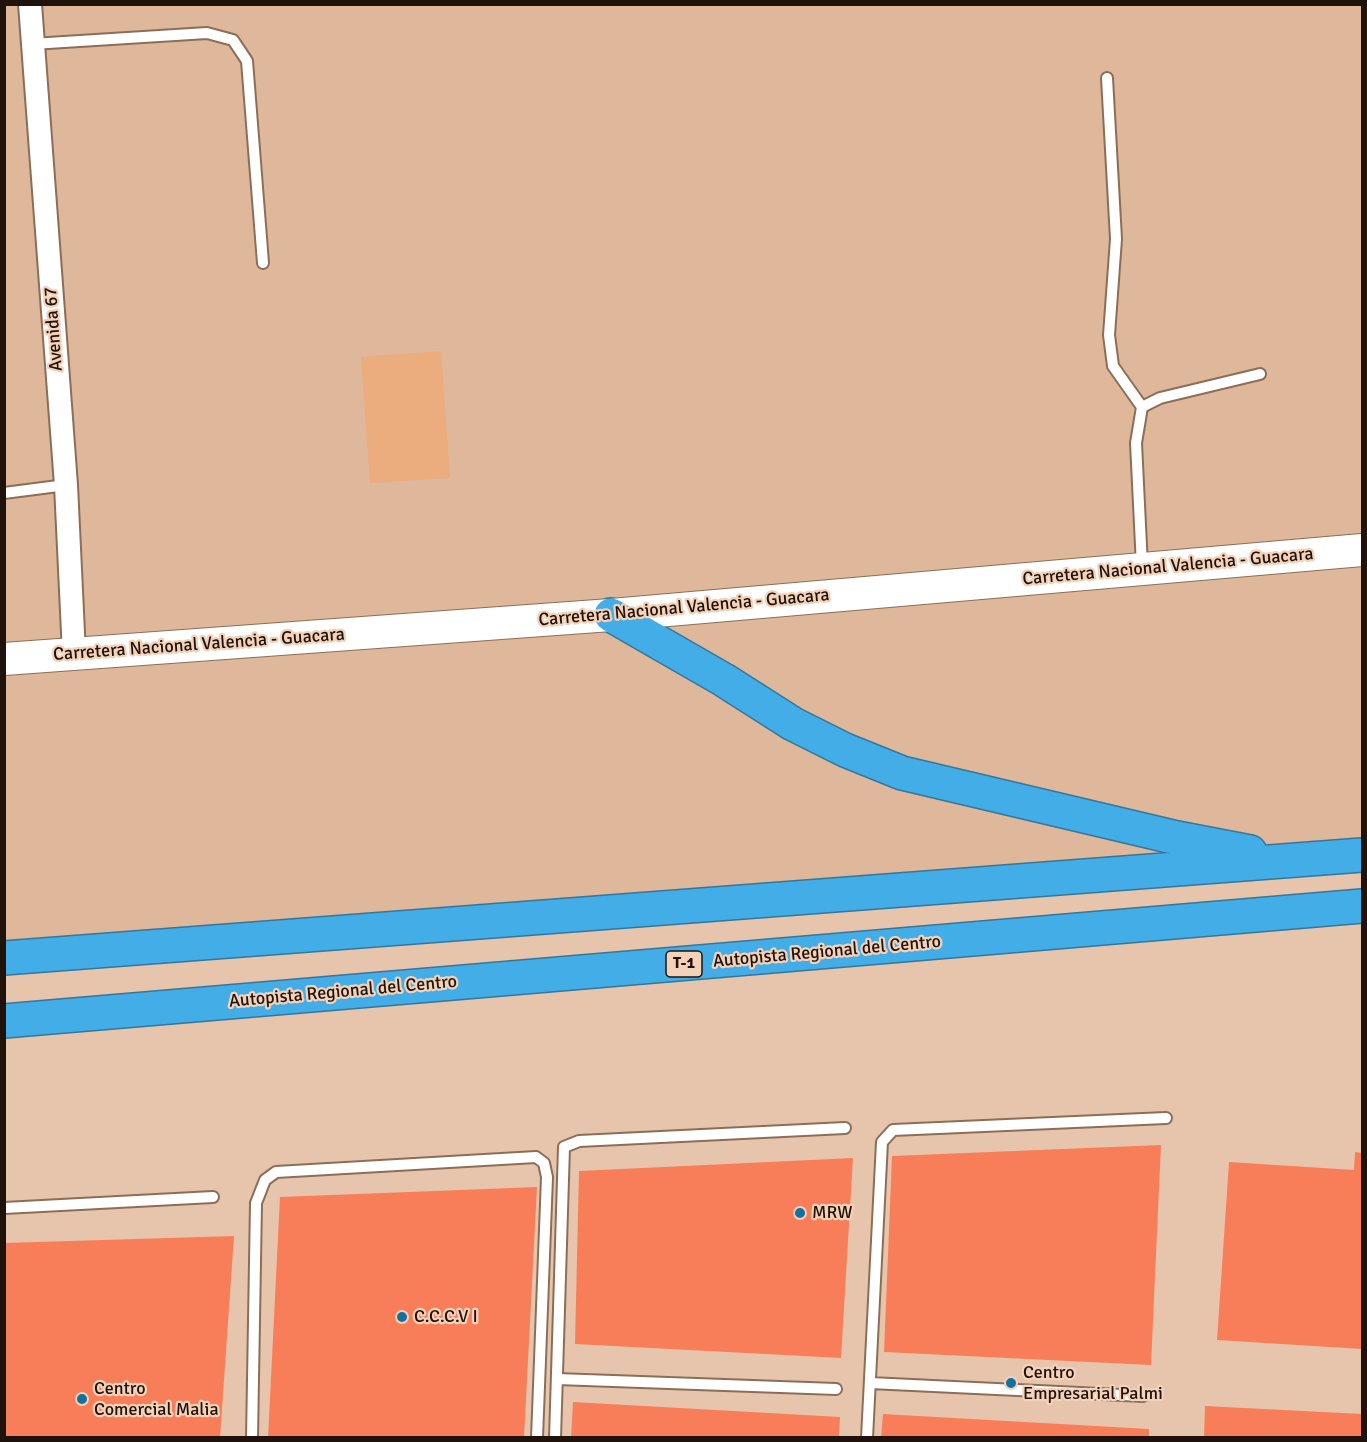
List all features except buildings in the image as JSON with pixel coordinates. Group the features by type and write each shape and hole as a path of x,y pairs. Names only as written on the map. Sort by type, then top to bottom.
{"highway":[{"path":"611,615 724,680 794,724 845,750 902,773 1177,838 1293,861"},
{"path":"4,958 1362,855"},
{"name":"Autopista Regional del Centro","path":"4,1021 1362,906"}],"main road":[{"name":"Carretera Nacional Valencia - Guacara","path":"4,659 611,615 1362,550"}],"street":[{"name":"Avenida 67","path":"30,4 66,485 74,654"}],"lane":[{"path":"32,44 207,33 232,40 247,61 263,263"},
{"path":"1107,78 1116,238 1109,335 1113,366 1142,407 1136,443 1143,569"},
{"path":"1142,407 1160,398 1260,374"},
{"path":"4,493 66,485"},
{"path":"867,1437 882,1142 893,1130 1166,1118"},
{"path":"555,1437 564,1147 590,1140 845,1128"},
{"path":"252,1437 256,1203 265,1180 276,1172 536,1157 544,1163 547,1177 537,1437"},
{"path":"4,1208 213,1197"},
{"path":"557,1379 837,1389"},
{"path":"870,1383 1143,1396"}],"shaded area":[{"path":"5,5 1362,5 1362,855 5,958"},
{"path":"441,351 450,478 370,483 361,357"}],"place":[{"name":"MRW","path":"800,1213"},
{"name":"C.C.C.V I","path":"402,1317"},
{"name":"Centro Empresarial Palmi","path":"1011,1383"},
{"name":"Centro Comercial Malia","path":"82,1399"}]}
